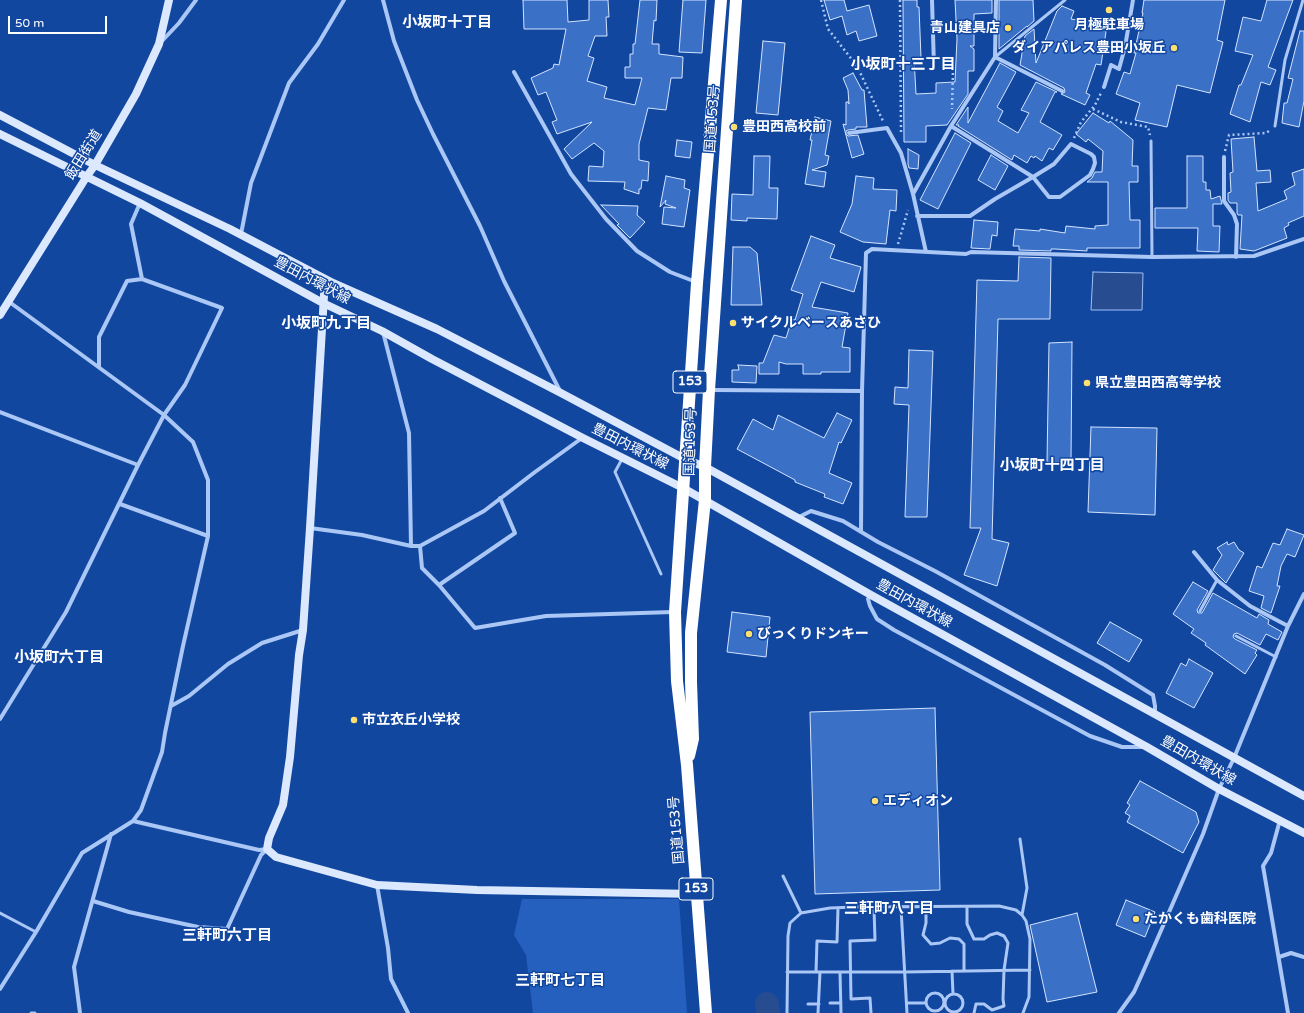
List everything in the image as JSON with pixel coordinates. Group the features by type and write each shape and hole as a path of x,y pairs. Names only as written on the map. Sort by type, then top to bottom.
{"highway":[{"name":"国道153号","path":"706,1013 687,765 677,681 675,612 684,459 697,283 721,0"},
{"name":"国道153号","path":"687,765 693,738 691,633 705,500 709,390 736,0"}],"street":[{"name":"飯田街道","path":"0,315 86,176 95,166 136,94 159,44 169,0"},
{"path":"159,44 179,23 196,0"},
{"path":"241,235 251,183 289,83 318,44 344,0"},
{"path":"383,0 394,41 417,100 480,226 504,281 561,393"},
{"path":"932,0 934,67"},
{"path":"913,194 952,126 995,57 996,0"},
{"path":"1104,87 1111,65 1119,69 1125,47 1133,0"},
{"path":"995,57 1062,91"},
{"path":"514,72 571,174 606,218 637,251 670,272 697,283"},
{"name":"豊田内環状線","path":"0,115 95,166 241,235 325,279 436,329 561,393 684,459 705,467 1304,796"},
{"path":"917,216 970,216 995,199 1033,178 1054,164 1072,144 1091,154 1095,163 1090,175 1060,197 1049,197 1033,178 952,126"},
{"path":"849,133 887,128 901,153 913,194 926,252"},
{"name":"豊田内環状線","path":"0,134 140,203 323,303 382,331 432,359 583,438 683,488 871,595 1147,747 1219,789 1304,833"},
{"path":"1224,157 1224,202 1234,215 1237,224 1236,257"},
{"path":"140,203 132,224 142,279"},
{"path":"861,532 862,392 866,253 872,250 966,254 971,252 1152,257 1236,257 1254,256 1304,239"},
{"path":"0,718 66,612 138,465 164,415 185,385 222,308 142,279 127,281 99,337 99,367"},
{"path":"93,901 129,912 198,927 227,929 261,855 267,849 268,838 283,805 290,757 299,655 303,630 325,279"},
{"path":"0,989 36,932 82,853 133,821 141,810 160,761 183,646 208,536 208,480 193,442 164,415 8,301"},
{"path":"382,331 408,433 411,546"},
{"path":"709,390 862,392"},
{"path":"0,412 138,465"},
{"path":"310,528 362,534 411,546 420,546 484,511 583,438"},
{"path":"439,585 515,533 500,498"},
{"path":"120,504 208,536"},
{"path":"796,518 811,510 843,521 861,532 935,570 1106,665 1153,695 1155,715"},
{"path":"420,546 422,568 439,585 475,628 546,616 675,612"},
{"path":"1194,552 1217,580 1250,606 1288,626"},
{"path":"1119,1013 1134,992 1143,972 1203,834 1219,789 1234,758 1288,626 1304,594"},
{"path":"871,595 868,599 870,606 877,619 886,625 1090,736 1122,747 1147,747"},
{"path":"171,706 189,696 228,664 262,643 303,630"},
{"path":"1280,820 1271,853 1263,866 1288,1013"},
{"path":"133,821 259,850 267,849 276,856 377,885 477,890 697,894"},
{"path":"80,1013 74,967 112,834"},
{"path":"377,885 388,948 391,979 408,1013"},
{"path":"1279,957 1290,953 1304,957"}],"lane":[{"path":"995,57 1065,0"},
{"path":"1275,126 1285,60 1303,0"},
{"path":"1151,141 1152,257"},
{"path":"623,458 615,472 661,574"},
{"path":"1200,611 1217,580"},
{"path":"1236,636 1276,657"},
{"path":"1020,839 1027,888 1022,915"},
{"path":"783,876 801,913"},
{"path":"967,906 967,924 974,939 984,939 990,935 998,933 1004,936 1008,943 1004,970 1004,1006 992,1010 984,1004 976,1004 974,1013"},
{"path":"787,1013 788,936 790,923 801,913 838,908 967,906 999,906 1016,910 1026,921 1030,939 1030,970 1029,998 1023,1013"},
{"path":"926,907 926,923 923,935 931,944 940,943 950,938 960,939 964,944 964,970"},
{"path":"818,1013 819,1004 816,941 837,942 838,908"},
{"path":"871,1013 870,998 851,999 850,941 875,940 874,908"},
{"path":"901,908 907,1013"},
{"path":"0,914 36,932"},
{"path":"787,972 1030,970"},
{"path":"952,971 953,994"},
{"path":"840,972 841,1013"},
{"path":"944,1004 940,996 935,994 928,997 926,1002 928,1008 936,1011 941,1009 944,1004 946,998 956,994 961,997 963,1003 961,1009 956,1012 952,1012 947,1009 944,1004"},
{"path":"907,1003 926,1002"},
{"path":"830,1003 840,1003"},
{"path":"808,1004 819,1004"}],"path":[{"path":"821,0 828,29 857,66 887,128"},
{"path":"900,0 901,153"},
{"path":"934,67 953,69 952,126"},
{"path":"1072,144 1081,122 1095,105 1104,87"},
{"path":"1092,109 1121,122 1148,127 1151,141"},
{"path":"1224,157 1229,135 1266,133 1275,126"},
{"path":"895,251 913,194"}],"shaded area":[{"path":"1093,272 1143,273 1142,310 1091,310"},
{"path":"522,899 679,899 687,1013 533,1013 526,955 514,935"}],"building":[{"path":"523,0 567,0 568,22 589,20 589,0 608,0 609,17 606,17 607,36 595,36 588,56 594,58 587,81 607,87 604,98 635,105 642,78 625,78 625,67 630,67 630,54 633,54 633,44 635,44 640,0 657,0 656,21 654,20 652,44 659,44 659,54 683,57 682,78 671,78 666,110 648,108 639,144 639,160 649,162 648,181 642,180 639,194 624,189 625,182 588,181 589,166 603,167 604,151 594,143 572,159 564,149 592,122 557,134 552,122 557,120 546,92 538,95 531,78 553,68 554,64 559,65 566,29 524,29"},
{"path":"683,0 706,0 702,53 679,52"},
{"path":"824,0 844,0 847,11 869,5 877,36 859,41 856,31 847,35 842,16 830,20"},
{"path":"903,0 917,0 917,7 919,7 921,58 914,58 916,94 936,93 936,83 955,82 957,39 955,0 992,0 992,13 974,14 974,46 970,46 974,49 974,71 968,71 968,94 947,125 926,126 926,142 904,142"},
{"name":"青山建具店","path":"999,0 1033,0 1034,21 999,49"},
{"path":"1144,0 1225,0 1217,40 1223,42 1210,93 1177,85 1167,127 1135,120 1140,103 1116,94 1124,72 1130,74 1136,53 1134,53 1143,13"},
{"path":"1267,0 1293,0 1268,67 1276,70 1270,85 1261,82 1250,122 1230,114 1239,85 1241,85 1253,55 1235,51 1243,17 1261,21"},
{"path":"1062,6 1074,11 1071,19 1107,25 1101,65 1096,64 1086,93 1090,95 1085,105 1061,94 1065,92 1064,88 1020,65 1025,36 1034,29 1036,63 1057,11"},
{"path":"1300,31 1304,31 1304,101 1299,127 1282,123 1284,103 1287,103 1293,79 1288,78"},
{"path":"763,41 785,43 778,115 756,113"},
{"path":"1000,63 1016,72 997,107 1003,111 998,121 1018,133 1029,113 1021,110 1036,82 1057,92 1055,92 1040,122 1062,135 1053,150 1049,148 1042,161 1035,156 1034,158 1031,156 1027,163 1014,155 1012,160 958,126 959,125 956,125 968,107 968,123"},
{"path":"853,73 862,90 864,90 867,127 856,127 856,129 846,131 848,136 858,135 864,154 852,158 843,124 846,125 846,102 849,104 848,90 843,78"},
{"path":"1093,113 1109,123 1110,121 1133,140 1132,166 1138,166 1138,182 1129,182 1130,220 1140,220 1140,248 1087,248 1087,251 1055,249 1051,249 1051,251 1019,250 1019,246 1013,246 1015,229 1040,231 1040,229 1065,233 1066,226 1095,229 1095,226 1108,225 1108,182 1087,182 1092,178 1095,172 1102,172 1103,151 1088,139 1086,142 1076,134"},
{"path":"815,117 831,121 825,155 829,156 827,165 812,170 826,172 824,187 805,184 812,140 810,140"},
{"path":"955,133 971,143 938,209 920,200"},
{"path":"1254,137 1257,171 1270,170 1271,182 1256,183 1258,211 1287,199 1284,191 1295,185 1292,173 1304,169 1304,216 1288,223 1289,225 1284,228 1287,238 1254,251 1240,249 1242,215 1238,215 1237,213 1237,203 1230,203 1228,200 1228,193 1231,192 1230,173 1233,172 1231,139"},
{"path":"677,140 692,142 690,158 675,156"},
{"path":"908,149 919,155 918,169 909,168"},
{"path":"991,155 1008,166 995,190 978,180"},
{"path":"754,156 770,156 769,188 778,188 777,219 747,218 747,221 731,220 732,194 753,195"},
{"path":"1187,156 1203,156 1203,182 1206,182 1206,190 1210,190 1211,199 1220,196 1222,204 1213,204 1213,226 1220,226 1219,252 1197,251 1198,228 1155,228 1155,208 1187,208"},
{"path":"666,176 685,180 684,188 690,190 684,227 662,224 664,207 676,208 665,204 666,200 660,207"},
{"path":"856,176 874,178 873,189 897,190 896,211 890,210 886,244 863,242 840,232 852,204"},
{"path":"601,205 638,206 637,215 645,222 630,238"},
{"path":"974,220 998,222 997,236 992,235 990,249 971,248"},
{"path":"811,236 835,245 830,258 861,267 854,292 821,282 812,307 848,313 842,347 850,348 850,372 821,372 821,374 803,374 803,364 786,364 779,362 779,374 759,374 759,363 763,363 774,335 786,338 792,319 795,320 803,294 791,290"},
{"path":"733,247 750,247 757,253 762,305 731,305"},
{"path":"1019,257 1051,258 1050,319 998,319 992,539 1009,543 997,586 964,575 981,528 970,528 977,280 1018,281"},
{"path":"1072,342 1071,462 1047,462 1049,343"},
{"path":"909,350 933,351 927,517 905,517 909,405 894,404 895,387 908,388"},
{"path":"738,365 757,366 756,383 732,382 732,370 739,370"},
{"path":"837,413 852,420 841,443 839,442 829,473 852,483 843,504 824,497 825,494 795,482 795,480 737,449 753,419 773,430 778,415 824,438"},
{"path":"1091,427 1157,428 1155,515 1088,512"},
{"path":"1287,529 1304,535 1295,557 1287,554 1281,566 1277,586 1280,586 1271,613 1261,608 1264,596 1249,591 1257,566 1262,568 1273,543 1280,545"},
{"path":"1227,542 1228,545 1234,542 1239,550 1244,553 1226,583 1213,570 1222,555 1217,548"},
{"path":"1193,582 1208,591 1197,610 1198,613 1202,613 1213,593 1257,618 1259,614 1269,620 1268,624 1282,632 1278,640 1266,634 1260,645 1237,633 1234,634 1233,637 1235,639 1257,650 1255,653 1257,655 1245,674 1205,645 1206,643 1191,633 1194,629 1173,614"},
{"name":"びっくりドンキー","path":"732,612 770,617 766,657 727,652"},
{"path":"1110,622 1142,640 1129,662 1097,643"},
{"path":"1189,659 1213,673 1194,708 1166,693 1181,663 1186,666"},
{"name":"エディオン","path":"935,708 940,890 815,894 810,712"},
{"path":"1140,781 1196,812 1199,822 1183,853 1127,822 1130,816 1125,813 1130,805 1127,803"},
{"name":"たかくも歯科医院","path":"1126,900 1155,912 1145,937 1116,925"},
{"path":"1077,913 1097,992 1047,1002 1030,925"}],"waterway":[{"path":"767,1004 768,1013"}],"place":[{"name":"月極駐車場","path":"1109,10"},
{"name":"青山建具店","path":"1008,28"},
{"name":"ダイアパレス豊田小坂丘","path":"1174,48"},
{"name":"豊田西高校前","path":"734,127"},
{"name":"サイクルベースあさひ","path":"733,323"},
{"name":"県立豊田西高等学校","path":"1087,383"},
{"name":"びっくりドンキー","path":"749,634"},
{"name":"市立衣丘小学校","path":"354,720"},
{"name":"エディオン","path":"875,801"},
{"name":"たかくも歯科医院","path":"1136,919"}],"district":[{"name":"小坂町十丁目","path":"447,23"},
{"name":"小坂町十三丁目","path":"903,65"},
{"name":"小坂町九丁目","path":"326,324"},
{"name":"小坂町十四丁目","path":"1052,466"},
{"name":"小坂町六丁目","path":"59,658"},
{"name":"三軒町八丁目","path":"889,909"},
{"name":"三軒町六丁目","path":"227,936"},
{"name":"三軒町七丁目","path":"560,981"}]}
